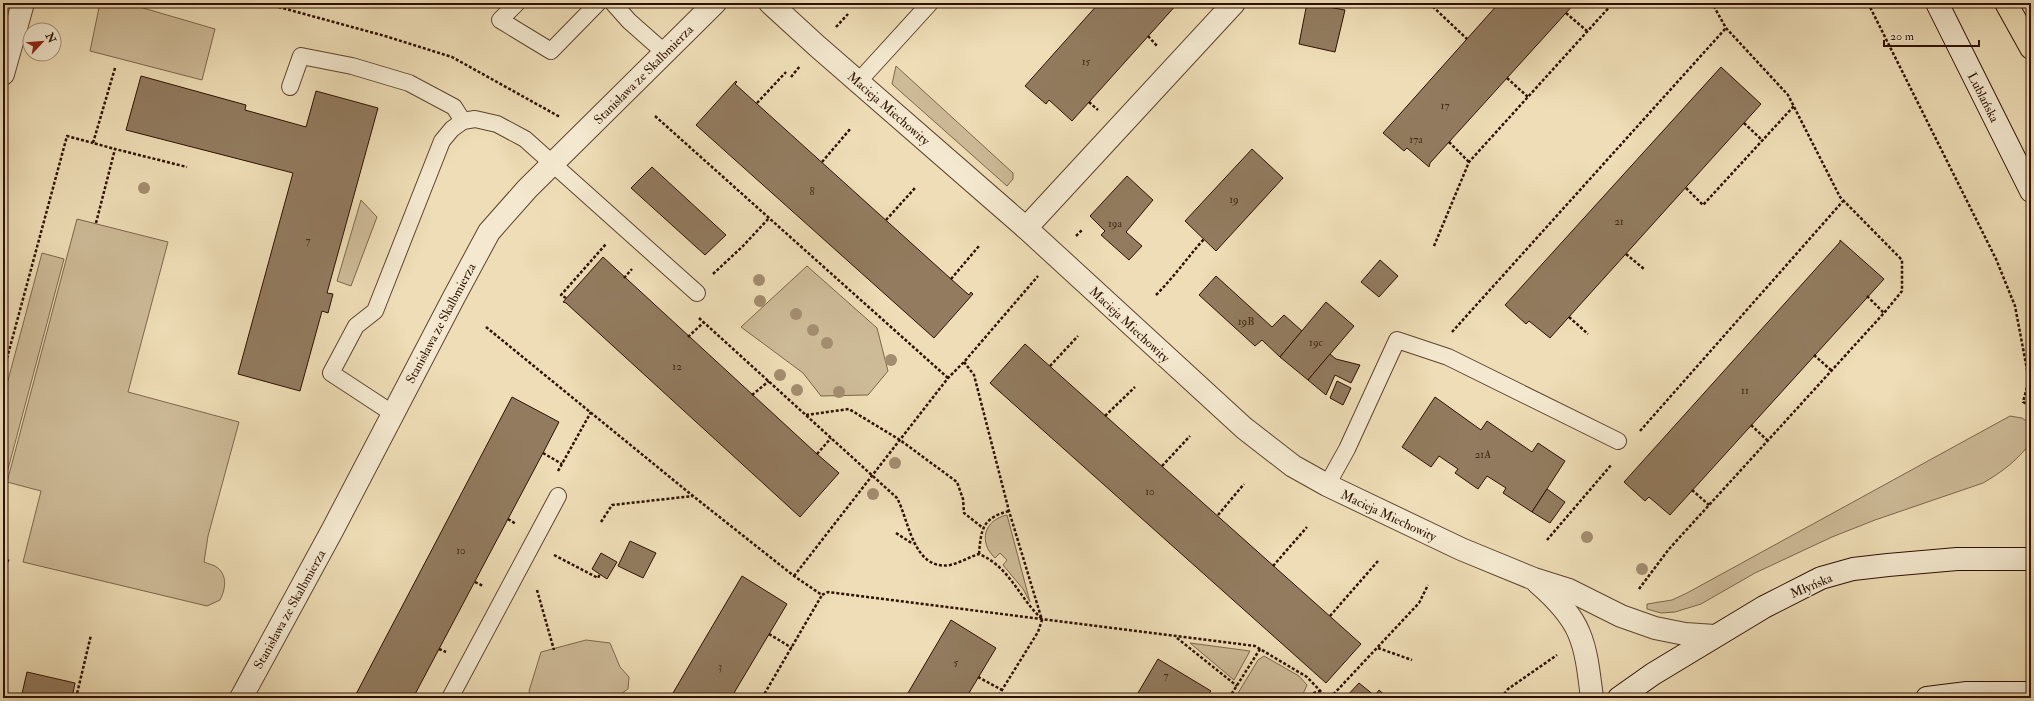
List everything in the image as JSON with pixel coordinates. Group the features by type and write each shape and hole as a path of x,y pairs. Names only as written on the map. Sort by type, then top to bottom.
{"main road":[{"path":"2006,3 2031,48"}],"street":[{"path":"3,74 23,3"},
{"name":"Stanisława ze Skalbmierza","path":"241,698 333,529 392,413 489,232 527,189 715,3"},
{"name":"Macieja Miechowity","path":"770,3 858,82 1026,228 1244,428 1294,466 1327,485 1461,549 1534,579 1569,590 1621,616 1655,628 1685,634 1715,636"},
{"path":"1026,228 1234,3"},
{"name":"Lublańska","path":"1937,3 2031,191"},
{"name":"Młyńska","path":"1619,698 1653,674 1715,636 1764,607 1821,578 1853,569 1957,559 2031,559"},
{"name":"Macieja Miechowity","path":"1534,579 1550,593 1576,623 1584,642 1592,698"},
{"path":"1927,698 1967,693 2031,693"}],"lane":[{"path":"517,3 500,20 551,51 598,3"},
{"path":"613,3 629,21 664,52"},
{"path":"858,82 930,3"},
{"path":"290,88 301,56 344,64 409,83 454,107 463,121"},
{"path":"392,413 331,373 356,326 375,311 442,141 452,129 463,121 486,120 497,124 525,139 697,293"},
{"path":"1327,485 1347,449 1397,340 1434,351 1618,441"},
{"path":"450,698 558,496"}],"path":[{"path":"264,3 385,36 452,57 490,80 586,131"},
{"path":"1429,3 1467,39"},
{"path":"1434,246 1469,162 1613,3"},
{"path":"1639,589 1669,548 1832,371 1902,291 1902,260 1840,197 1788,95 1726,28 1712,3"},
{"path":"1868,3 1996,259 2015,306 2029,380 2023,402 2031,406"},
{"path":"1566,13 1587,31"},
{"path":"831,32 848,14"},
{"path":"1434,351 1726,28"},
{"path":"791,76 804,61"},
{"path":"93,143 115,68"},
{"path":"756,103 786,72"},
{"path":"1507,78 1528,97"},
{"path":"1686,188 1703,205 1794,106"},
{"path":"655,116 948,378"},
{"path":"1744,123 1763,141"},
{"path":"822,162 851,128"},
{"path":"3,373 4,362 67,136 187,167"},
{"path":"1448,142 1469,162"},
{"path":"96,224 115,149"},
{"path":"886,220 915,188"},
{"path":"1636,436 1843,201"},
{"path":"769,218 743,246 705,282 686,306 897,498 902,506 914,544 922,555 940,566 951,565 979,554"},
{"path":"794,576 948,378 964,362 1027,288 1083,229"},
{"path":"566,298 561,295 611,239"},
{"path":"1156,295 1175,276 1178,268 1204,239"},
{"path":"951,279 979,246"},
{"path":"1626,254 1644,269"},
{"path":"624,278 633,268"},
{"path":"1867,296 1884,313"},
{"path":"1569,317 1588,334"},
{"path":"688,337 704,322"},
{"path":"486,327 693,496 794,576 822,595"},
{"path":"1050,366 1078,336"},
{"path":"1814,355 1832,371"},
{"path":"964,362 974,375 1009,510 1042,620 1038,632 997,698"},
{"path":"752,395 769,381"},
{"path":"1106,416 1135,387"},
{"path":"806,415 849,409 900,440 957,482 960,488 964,513 983,528"},
{"path":"1751,425 1768,441"},
{"path":"1162,466 1190,436"},
{"path":"816,454 831,438"},
{"path":"543,453 562,464"},
{"path":"1547,540 1615,460"},
{"path":"1218,516 1244,484"},
{"path":"1692,490 1709,505"},
{"path":"601,522 612,505 693,496"},
{"path":"979,554 983,528 995,515 1009,510"},
{"path":"1273,566 1307,528"},
{"path":"896,533 914,544"},
{"path":"532,544 598,578 600,574"},
{"path":"979,554 1000,566 1016,585 1030,608 1042,620"},
{"path":"3,559 9,561"},
{"path":"1330,616 1378,561"},
{"path":"521,565 533,578 554,650"},
{"path":"762,698 822,595 828,592 1255,646 1307,677 1328,698 1378,648 1419,603 1428,585"},
{"path":"769,634 792,648"},
{"path":"76,698 92,635"},
{"path":"1177,637 1237,686"},
{"path":"1378,648 1412,660"},
{"path":"1229,698 1260,649"},
{"path":"1501,698 1508,689 1562,651"},
{"path":"978,677 1002,690"},
{"path":"1299,698 1320,691"}],"shaded area":[{"path":"100,3 126,3 215,29 202,80 90,51"},
{"path":"896,66 1013,173 1013,179 1007,186 892,84"},
{"path":"361,200 377,217 351,286 337,281"},
{"path":"77,219 168,242 128,392 239,422 208,536 204,562 217,567 223,575 225,584 220,600 207,606 23,562 41,491 7,482"},
{"path":"42,253 64,259 3,488 3,399"},
{"path":"807,266 877,328 888,371 868,395 821,396 803,373 741,327"},
{"path":"2010,416 2022,418 2031,424 2031,442 2009,465 1983,483 1875,520 1832,537 1755,573 1701,604 1675,612 1661,613 1647,609 1647,604 1672,600 1687,593"},
{"path":"1007,515 1030,602 1023,589 1003,565 1007,560 1000,553 995,558 986,545 986,532 989,527 999,518"},
{"path":"586,640 610,643 620,667 629,677 628,689 615,698 532,698 529,691 541,652"},
{"path":"1190,643 1250,651 1234,680"},
{"path":"1264,656 1299,676 1307,685 1303,694 1290,698 1235,698 1258,660"}],"building":[{"path":"1099,3 1178,3 1072,121 1049,100 1046,104 1025,86"},
{"path":"1307,3 1345,10 1335,52 1299,44"},
{"path":"1499,3 1575,3 1430,163 1429,167 1407,148 1404,151 1383,133"},
{"path":"1721,67 1761,104 1550,338 1529,321 1526,324 1505,305"},
{"path":"141,76 246,105 245,110 306,127 316,91 378,108 327,293 333,294 328,313 322,311 300,391 238,374 293,173 126,130"},
{"path":"736,81 737,82 735,84 951,279 969,295 971,292 973,294 934,338 696,125"},
{"path":"1252,149 1283,178 1216,251 1185,221"},
{"path":"652,167 726,235 705,255 631,188"},
{"path":"1127,176 1153,200 1126,232 1142,246 1129,260 1101,235 1105,231 1090,216"},
{"path":"1840,240 1884,279 1670,515 1649,497 1645,501 1624,482 1840,242"},
{"path":"603,257 839,473 800,517 566,303 563,302"},
{"path":"1380,260 1398,276 1379,297 1361,282"},
{"path":"1216,276 1272,327 1284,315 1302,331 1280,357 1262,340 1255,346 1199,295"},
{"path":"1326,302 1354,326 1308,380 1280,357"},
{"path":"1025,344 1361,644 1326,683 990,383"},
{"path":"1330,354 1336,359 1360,365 1351,383 1335,375 1326,395 1308,380"},
{"path":"1337,381 1351,388 1343,405 1330,398"},
{"path":"512,397 559,422 543,453 413,698 354,698"},
{"path":"1435,397 1481,430 1487,421 1532,452 1538,443 1565,461 1532,512 1503,493 1506,488 1487,476 1478,489 1455,473 1458,469 1439,456 1431,467 1402,447"},
{"path":"1547,489 1565,502 1550,523 1532,512"},
{"path":"630,541 656,553 643,578 618,566"},
{"path":"601,553 617,562 607,579 592,569"},
{"path":"742,576 787,604 731,698 670,698"},
{"path":"951,620 996,648 966,698 905,698"},
{"path":"1158,659 1211,691 1206,698 1135,698"},
{"path":"27,672 75,683 72,698 21,698"},
{"path":"1359,683 1375,696 1373,698 1345,698"},
{"path":"1379,690 1388,698 1373,698"}]}
